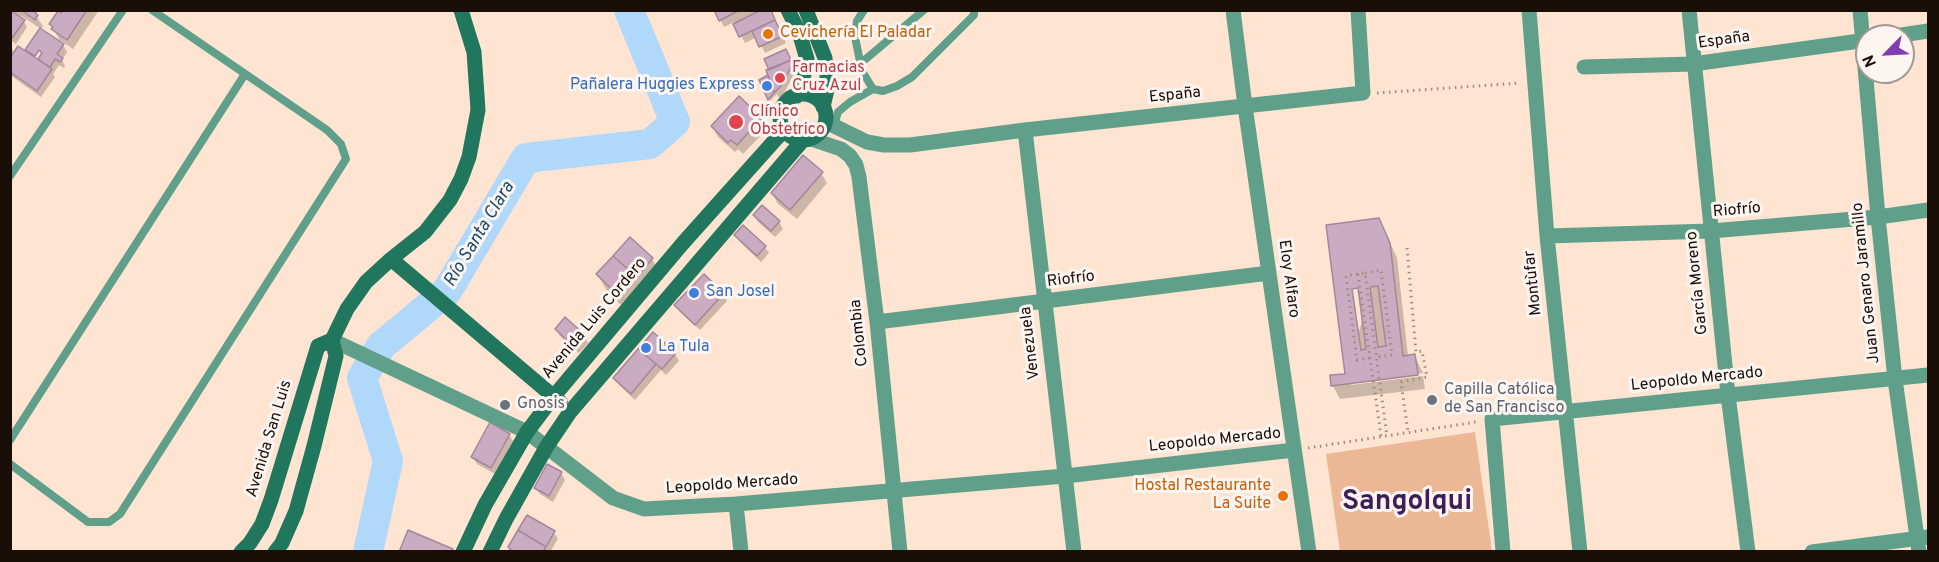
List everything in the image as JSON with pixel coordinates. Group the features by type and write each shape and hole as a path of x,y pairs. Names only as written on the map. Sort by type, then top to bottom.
{"main road":[{"path":"461,10 474,52 478,110 469,157 450,200 425,232 391,259 570,412"},
{"path":"788,10 799,32 807,59 797,96"},
{"path":"490,552 547,446 570,412 807,140 820,132 828,118 825,58 806,10"},
{"path":"807,140 789,135 784,130 781,116 785,103 797,96 809,95 820,102 828,118"},
{"name":"Avenida Luis Cordero","path":"463,552 485,505 527,432 554,396 682,243 784,130"},
{"name":"Avenida San Luis","path":"275,552 282,543 296,511 314,446 336,356 332,340 346,309 366,282 391,259"},
{"name":"Avenida San Luis","path":"241,552 250,543 262,524 271,500 318,346 332,340"}],"street":[{"name":"Eloy Alfaro","path":"1233,10 1309,552"},
{"path":"1358,10 1363,93"},
{"name":"Montùfar","path":"1529,10 1547,236 1580,552"},
{"name":"García Moreno","path":"1689,10 1728,395 1748,552"},
{"name":"España","path":"1584,67 1693,64 1855,41"},
{"name":"Juan Genaro Jaramillo","path":"1868,84 1878,217 1896,379 1922,542"},
{"name":"España","path":"828,118 867,142 884,146 910,145 1363,93"},
{"name":"Venezuela","path":"1025,130 1074,552"},
{"name":"Colombia","path":"807,140 841,149 856,165 859,177 877,322 900,552"},
{"name":"Riofrío","path":"1547,236 1711,231 1878,217 1929,210"},
{"name":"Riofrío","path":"877,322 1269,273"},
{"name":"Leopoldo Mercado","path":"332,340 527,432 613,498 644,509 736,504 1065,476 1294,450"},
{"name":"Leopoldo Mercado","path":"1492,419 1929,375"},
{"path":"1492,419 1503,552"},
{"path":"736,504 741,552"},
{"path":"1812,552 1922,542"}],"lane":[{"path":"10,176 123,10"},
{"path":"10,464 88,522 108,522 120,514 346,159 341,144 327,130 153,10"},
{"path":"864,10 857,21 855,37 862,71 873,89"},
{"path":"861,63 924,10"},
{"path":"828,118 844,105 873,89 883,91 912,77 974,15 974,10"},
{"path":"10,440 245,74"}],"path":[{"path":"1363,93 1534,82"},
{"path":"1407,248 1416,351 1422,351 1426,377 1401,382 1408,432"},
{"path":"1370,358 1357,360 1346,276 1381,270 1392,355 1376,357"},
{"path":"1365,273 1387,436"},
{"path":"1358,274 1381,436"},
{"name":"Leopoldo Mercado","path":"1294,450 1492,419"}],"shaded area":[{"path":"1475,432 1492,551 1340,551 1326,454"}],"building":[{"path":"10,10 25,20 12,38 10,37"},
{"path":"21,10 32,10 38,15 35,20"},
{"path":"63,10 87,10 67,40 51,29 53,27 49,24 58,11 61,13"},
{"path":"714,10 740,10 719,21"},
{"path":"761,10 771,10 775,20 739,37 733,24"},
{"name":"Cevichería El Paladar","path":"775,20 783,36 759,47 752,31"},
{"path":"40,28 64,44 57,54 63,58 60,62 55,59 50,67 38,59 42,53 39,50 35,56 25,50"},
{"path":"18,46 52,69 37,91 10,72 10,58"},
{"path":"786,49 791,60 769,70 764,59"},
{"path":"791,60 792,65 781,86 774,93 766,70"},
{"name":"Pañalera Huggies Express","path":"768,75 774,93 768,100 759,80"},
{"name":"Clínico Obstetrico","path":"739,96 762,118 737,145 731,140 728,143 711,126"},
{"path":"803,155 823,172 790,210 771,193"},
{"path":"762,205 780,221 771,231 753,215"},
{"path":"1379,218 1390,243 1403,356 1415,354 1418,375 1331,386 1330,375 1345,374 1326,225"},
{"path":"743,225 766,246 757,256 734,235"},
{"path":"630,237 653,258 637,277 613,256"},
{"path":"613,256 637,277 619,296 596,274"},
{"path":"704,274 724,293 695,325 674,305"},
{"path":"1378,286 1386,346 1378,347 1370,287"},
{"path":"1358,288 1366,349 1361,350 1352,289"},
{"path":"565,317 585,335 574,347 555,329"},
{"path":"653,332 676,353 662,369 638,349"},
{"path":"638,349 656,364 631,394 613,378"},
{"path":"490,422 510,434 491,468 471,457"},
{"path":"547,464 562,472 549,496 534,488"},
{"path":"527,515 555,531 546,547 518,530"},
{"path":"408,530 453,549 451,552 399,552"},
{"path":"518,530 546,547 543,552 514,552 508,547"}],"waterway":[{"name":"Río Santa Clara","path":"368,552 388,461 362,378 381,346 447,291 526,158 650,144 675,122 629,10"}],"place":[{"name":"Cevichería El Paladar","path":"768,34"},
{"name":"Farmacias Cruz Azul","path":"780,78"},
{"name":"Pañalera Huggies Express","path":"767,86"},
{"name":"Clínico Obstetrico","path":"736,122"},
{"name":"San Josel","path":"694,293"},
{"name":"La Tula","path":"646,348"},
{"name":"Capilla Católica de San Francisco","path":"1432,400"},
{"name":"Gnosis","path":"505,405"},
{"name":"Hostal Restaurante La Suite","path":"1283,496"}],"district":[{"name":"Sangolqui","path":"1407,503"}]}
